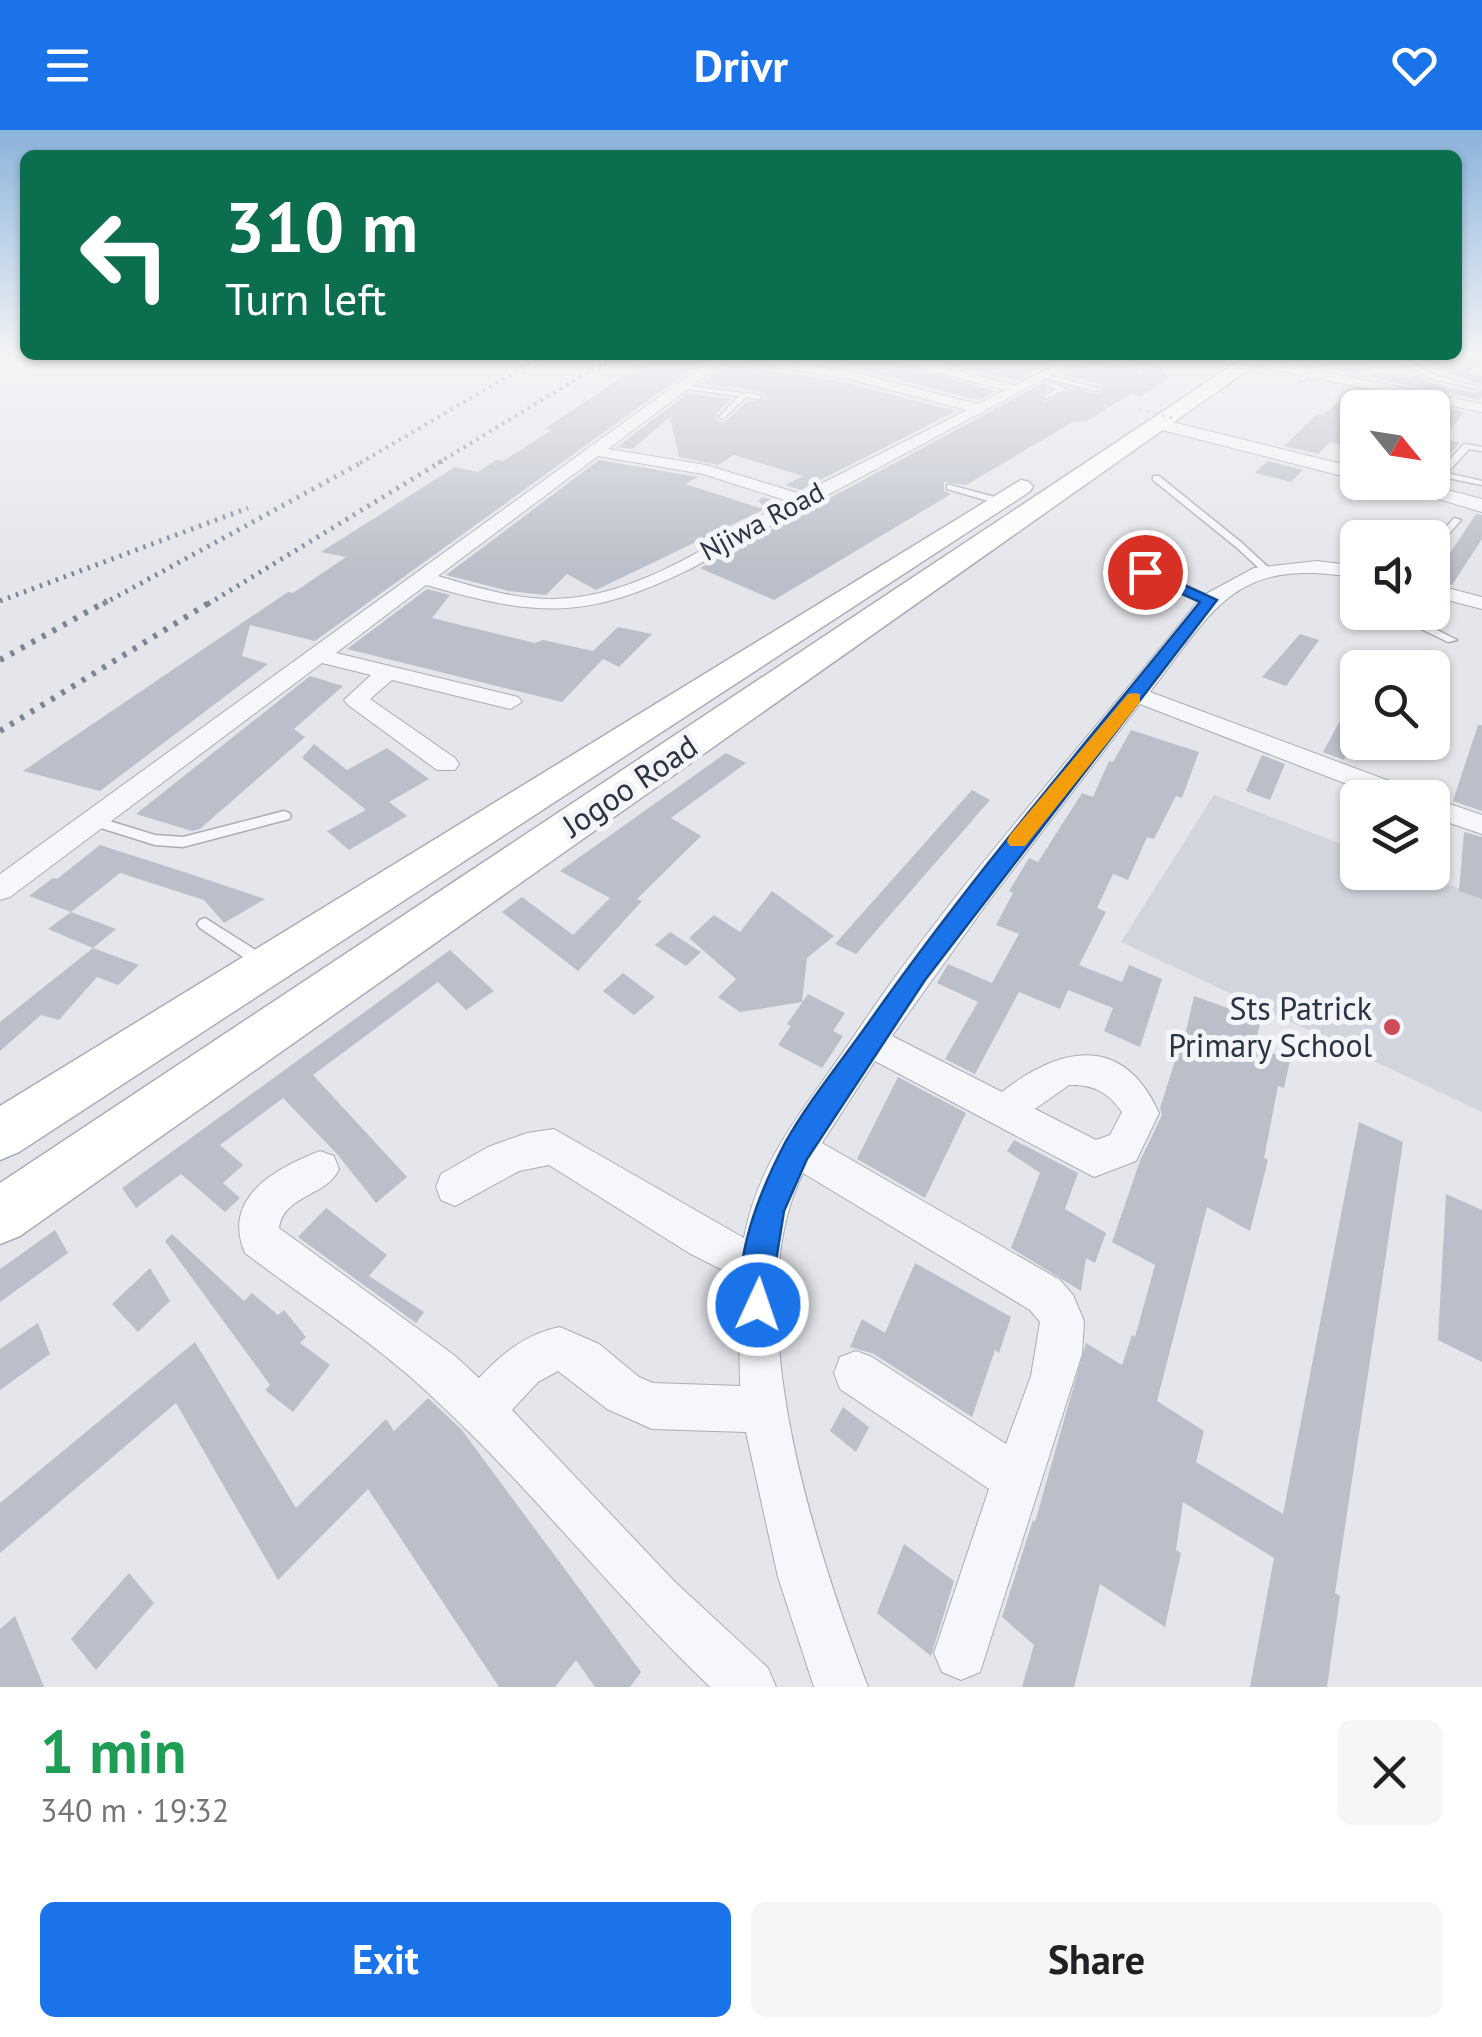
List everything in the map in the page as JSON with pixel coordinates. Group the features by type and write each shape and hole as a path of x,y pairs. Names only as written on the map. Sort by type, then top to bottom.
{"main road":[{"name":"Jogoo Road","path":"0,1135 713,684 1030,489 1157,426"},
{"name":"Jogoo Road","path":"0,1216 751,704 1030,489"},
{"path":"713,684 751,704"}],"street":[{"path":"0,889 629,426"},
{"name":"Njiwa Road","path":"423,578 502,599 586,602 637,586 947,426"},
{"path":"1167,426 1340,469"},
{"path":"594,451 734,477 803,500"},
{"path":"1450,497 1482,506"},
{"path":"841,1687 819,1630 779,1483 758,1343 760,1267 769,1210 797,1149 869,1041 1043,807 1209,600 1232,581 1265,569 1340,570"},
{"path":"1450,595 1482,603"},
{"path":"318,655 510,702"},
{"path":"387,672 356,700 446,764"},
{"path":"1137,694 1363,780"},
{"path":"1450,813 1482,825"},
{"path":"869,1041 1004,1112"},
{"path":"455,1187 494,1162 532,1147 554,1147 703,1240 760,1267"},
{"path":"797,1149 1045,1295 1056,1306 1063,1324 1060,1354 961,1653"},
{"path":"320,1169 293,1180 268,1201 256,1223 258,1239 438,1371 480,1410 657,1600 748,1687"},
{"path":"480,1410 522,1366 544,1352 560,1349 583,1360 623,1392 652,1406 768,1410"},
{"path":"856,1373 1016,1479"}],"lane":[{"path":"1450,465 1467,446 1482,449"},
{"path":"1450,476 1482,483"},
{"path":"1156,478 1234,539 1265,569"},
{"path":"950,487 1030,489"},
{"path":"1450,528 1457,520"},
{"path":"1112,558 1209,600"},
{"path":"1430,630 1452,640"},
{"path":"93,821 155,840 183,842 284,816"},
{"path":"205,924 267,966"}],"shaded area":[{"name":"Sts Patrick Primary School","path":"1214,795 1340,843 1340,890 1450,890 1450,885 1482,897 1482,1112 1121,942"}],"building":[{"path":"549,426 613,426 315,641 250,625 242,656 268,664 100,791 23,771 346,557 321,552 455,467 478,472 552,430 544,429"},
{"path":"645,426 660,426 632,449 617,447"},
{"path":"672,426 927,426 801,490 785,485 803,476 734,455 718,465 679,457"},
{"path":"964,426 1067,426 966,485 944,482 944,491 951,494 774,600 700,568"},
{"path":"1305,426 1340,426 1340,444 1330,442 1318,454 1284,446"},
{"path":"1450,440 1460,443 1450,454"},
{"path":"599,460 698,477 685,484 760,508 763,506 758,500 763,497 779,502 596,590 567,574 546,595 509,591 446,575"},
{"path":"1268,461 1303,470 1291,482 1255,473"},
{"path":"1476,514 1482,515 1482,539 1452,585 1450,553"},
{"path":"427,589 450,595 432,618 535,643 543,640 593,651 618,627 652,634 619,667 603,659 562,702 347,649"},
{"path":"1300,634 1319,640 1286,686 1262,677"},
{"path":"310,676 343,686 294,729 305,737 200,829 192,831 136,814"},
{"path":"1340,721 1340,758 1323,752"},
{"path":"1478,725 1482,725 1482,811 1453,801"},
{"path":"1131,730 1199,752 1182,798 1176,796 1154,839 1147,837 1128,880 1113,874 1097,908 1106,912 1079,965 1122,982 1129,965 1162,979 1140,1047 1104,1031 1113,1008 1068,990 1060,1009 1019,992 975,1074 945,1059 978,1002 937,983 948,964 992,983 1019,934 996,925 1013,893 1009,891 1029,858 1038,862 1082,793 1093,797 1109,761 1113,762"},
{"path":"314,744 347,770 387,748 429,779 389,802 407,816 349,850 327,831 366,810 302,758"},
{"path":"726,753 746,763 671,818 701,836 637,899 642,901 578,971 502,912 522,897 573,935 610,898 560,871"},
{"path":"1262,755 1285,764 1270,800 1246,791"},
{"path":"972,790 990,800 856,954 835,944"},
{"path":"1464,832 1482,837 1482,899 1459,891"},
{"path":"100,845 265,899 224,923 204,900 120,873 71,912 29,896"},
{"path":"772,891 834,936 807,958 802,1002 740,1012 718,997 736,979 689,938 714,915 740,932"},
{"path":"71,912 116,929 93,948 48,929"},
{"path":"670,932 701,952 686,966 655,945"},
{"path":"93,948 139,965 118,985 97,977 59,1020 41,1015 0,1051 0,1022"},
{"path":"450,950 494,991 466,1010 438,982 313,1075 407,1177 376,1203 338,1155 283,1098 220,1145 243,1165 223,1183 240,1198 225,1212 181,1174 136,1208 122,1188"},
{"path":"623,973 655,997 634,1015 603,991"},
{"path":"808,994 845,1013 833,1031 843,1036 822,1068 778,1045"},
{"path":"1194,996 1261,1020 1255,1045 1290,1061 1284,1088 1278,1086 1264,1158 1268,1160 1250,1231 1207,1207 1157,1401 1204,1431 1196,1462 1283,1514 1359,1122 1403,1142 1335,1593 1340,1596 1327,1687 1250,1687 1274,1558 1183,1502 1176,1550 1181,1553 1165,1627 1100,1584 1074,1687 1022,1687 1034,1645 1002,1617 1035,1522 1086,1343 1122,1365 1132,1335 1135,1337 1155,1265 1112,1242 1140,1161 1162,1115 1160,1108 1179,1048 1182,1049"},
{"path":"898,1077 966,1113 925,1198 857,1159"},
{"path":"1014,1140 1078,1173 1065,1209 1106,1233 1095,1263 1086,1258 1081,1291 1011,1248 1040,1173 1007,1151"},
{"path":"1446,1194 1482,1210 1482,1362 1438,1340"},
{"path":"326,1208 387,1255 369,1276 424,1312 416,1323 298,1237"},
{"path":"55,1230 68,1253 0,1302 0,1269"},
{"path":"172,1234 244,1301 252,1293 278,1315 284,1310 306,1337 300,1343 330,1365 293,1412 265,1390 270,1385 165,1241"},
{"path":"915,1263 1011,1317 972,1417 874,1354 850,1347 862,1319 885,1333"},
{"path":"150,1268 170,1301 138,1332 112,1304"},
{"path":"38,1323 50,1354 0,1390 0,1349"},
{"path":"195,1342 296,1508 386,1419 394,1431 428,1398 461,1429 641,1672 630,1687 595,1687 576,1660 555,1687 499,1687 368,1489 278,1580 176,1403 0,1553 0,1503"},
{"path":"843,1407 869,1427 856,1452 830,1431"},
{"path":"904,1544 954,1581 931,1656 877,1613"},
{"path":"129,1573 154,1603 96,1670 71,1639"},
{"path":"15,1616 44,1687 0,1687 0,1629"}],"railway":[{"path":"360,463 424,426"},
{"path":"438,463 500,426"},
{"path":"103,604 364,461"},
{"path":"208,604 442,461"},
{"path":"0,601 248,508"},
{"path":"0,660 107,601"},
{"path":"0,731 212,601"}],"slow traffic":[{"path":"1018,841 1134,698"}],"place":[{"name":"Sts Patrick Primary School","path":"1392,1027"}],"route":[{"path":"758,1305 769,1210 797,1149 917,973 1043,807 1209,600 1145,572"}]}
